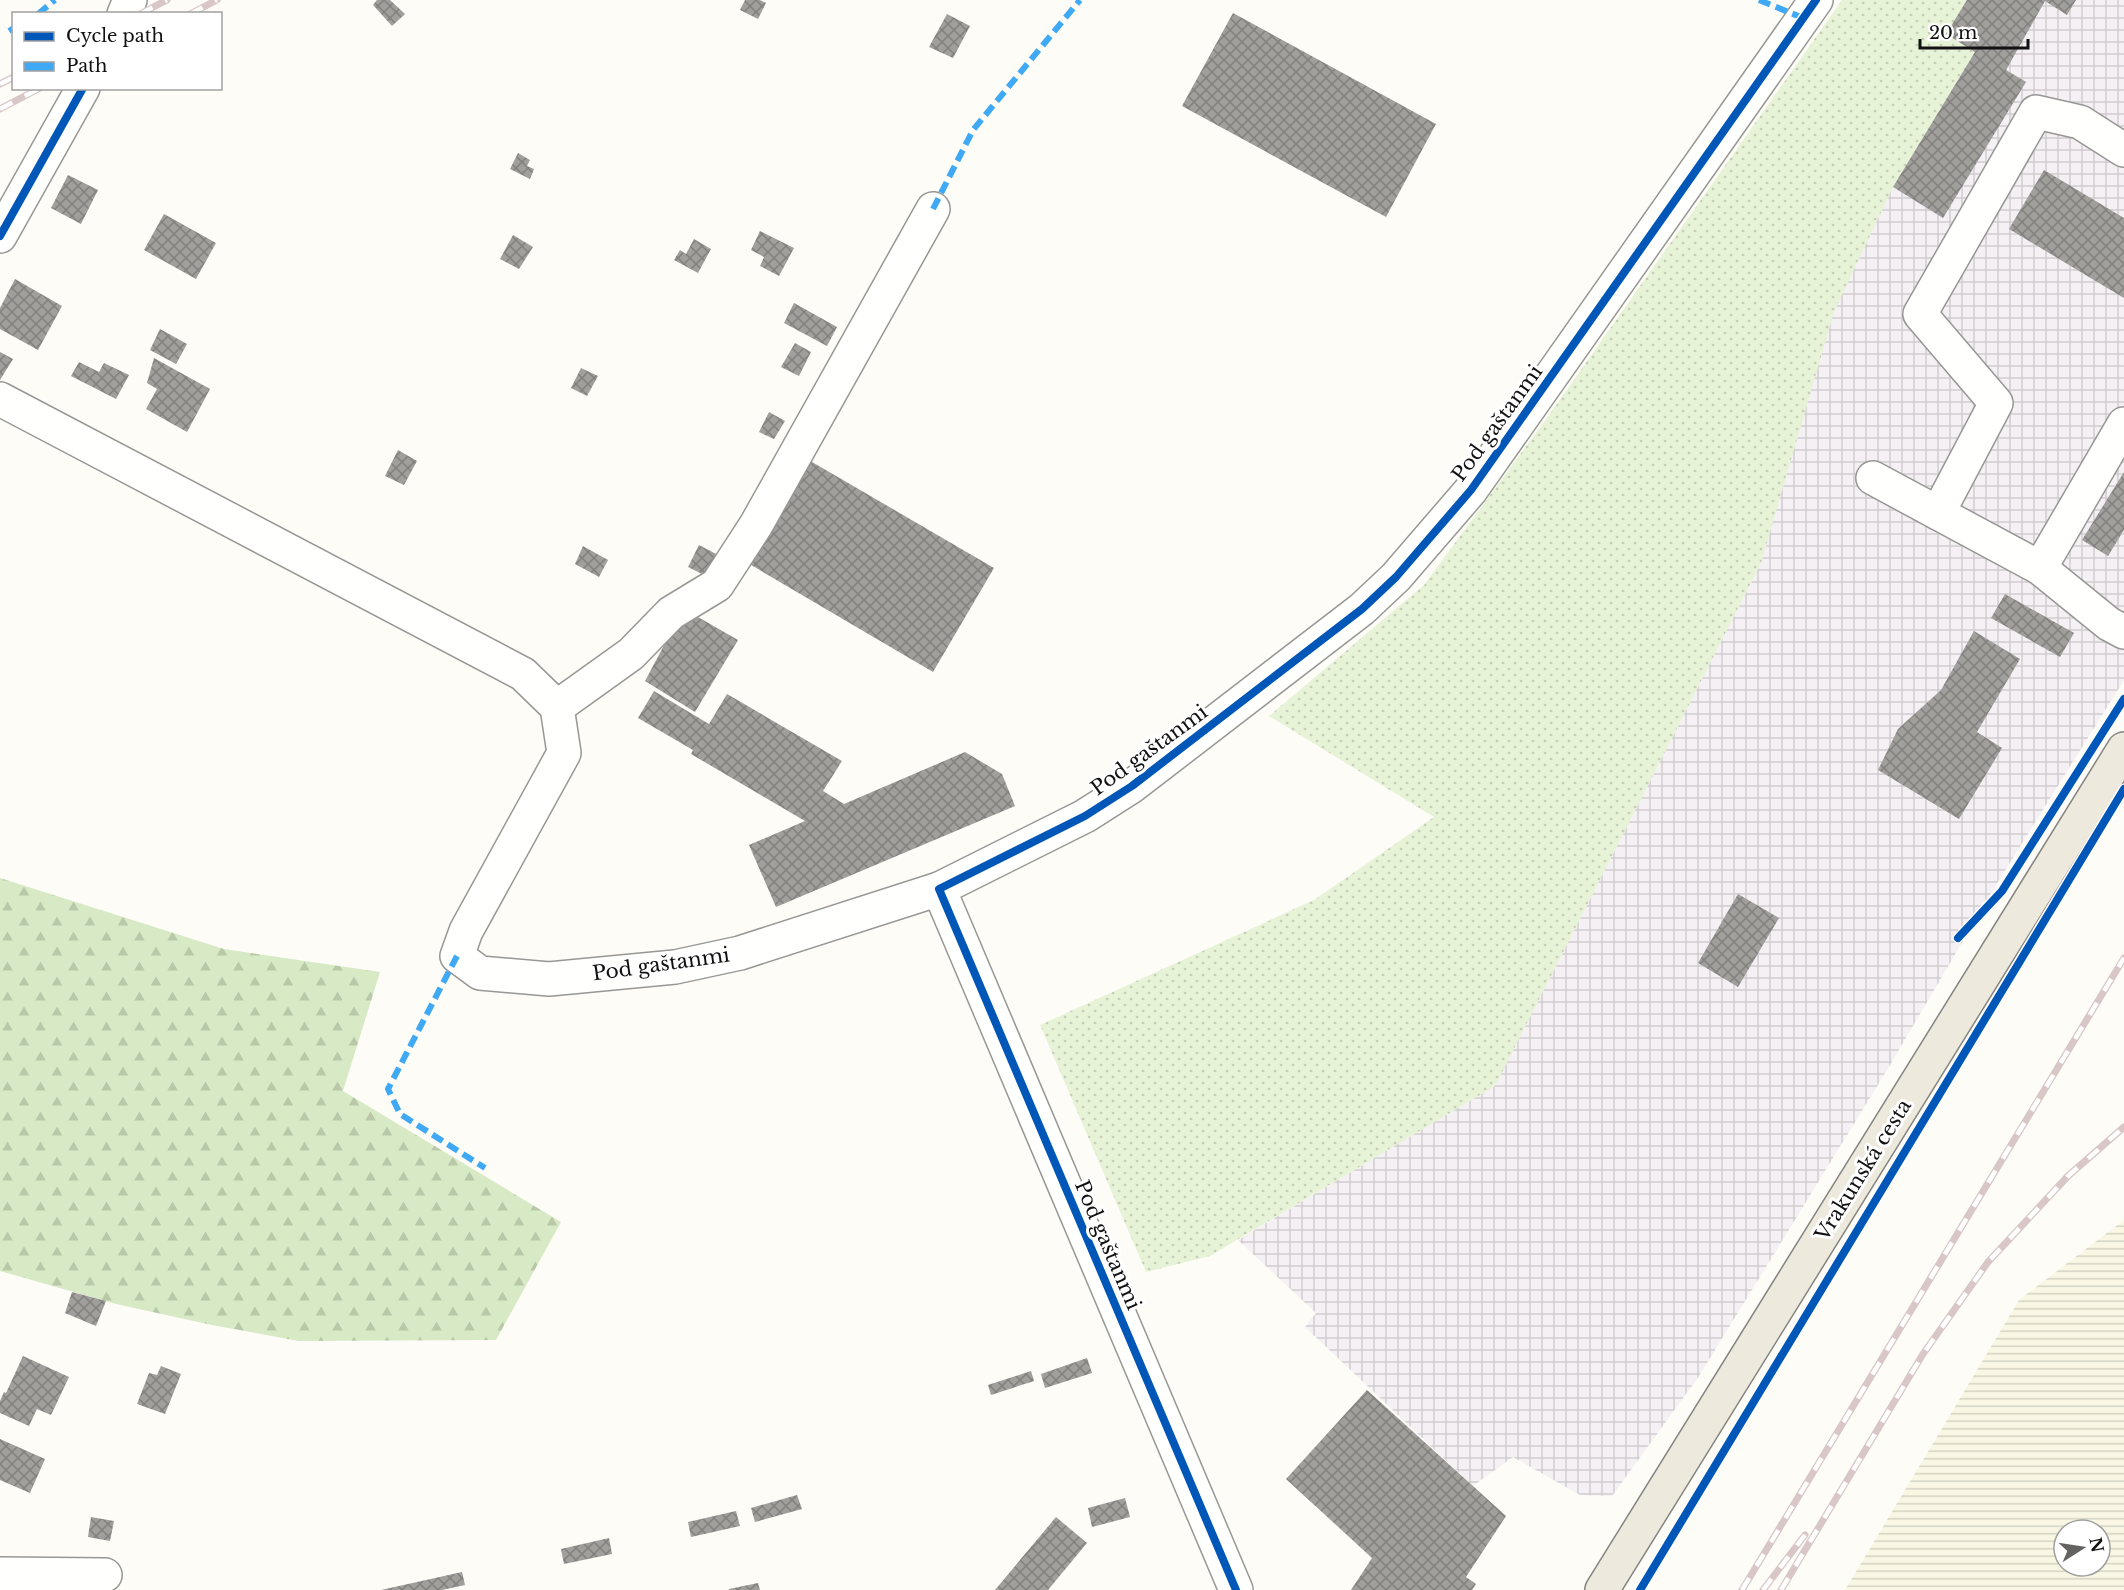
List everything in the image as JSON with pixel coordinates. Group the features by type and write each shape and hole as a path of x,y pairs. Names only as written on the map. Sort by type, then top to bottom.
{"main road":[{"name":"Vrakunská cesta","path":"1602,1590 2124,749"}],"street":[{"name":"Pod gaštanmi","path":"557,707 564,753 466,931 457,956 480,973 549,979 675,967 740,953 939,889 1085,816 1132,786 1362,609 1396,578 1471,490 1816,0"},
{"path":"0,236 82,90"},
{"path":"1938,513 1996,403 1920,314 2036,112 2080,122 2124,150"},
{"path":"0,399 523,674 557,707 631,654 671,613 717,585 756,525 933,209"},
{"path":"2040,568 2124,424"},
{"path":"1873,478 2040,568 2109,624 2124,632"},
{"name":"Pod gaštanmi","path":"939,889 1236,1590"},
{"path":"0,1574 105,1575"}],"shaded area":[{"path":"1904,0 2124,0 2124,680 1996,885 1887,1070 1699,1376 1612,1496 1580,1495 1513,1457 1473,1486 1305,1327 1316,1313 1238,1240 1495,1085 1761,563"},
{"path":"2124,1220 2124,1590 1845,1590 2019,1300"}],"green space":[{"path":"1842,0 1967,0 1947,34 1975,52 1893,187 1834,312 1761,563 1495,1086 1210,1256 1146,1272 1040,1025 1314,900 1434,817 1269,716 1424,585 1549,415"},
{"path":"0,878 224,949 380,972 343,1091 561,1222 496,1340 299,1341 116,1304 0,1271"}],"building":[{"path":"377,0 390,0 405,14 392,26 373,5"},
{"path":"745,0 760,0 766,3 758,19 740,10"},
{"path":"1967,0 2076,0 2067,15 2045,1 2006,70 2026,82 1943,218 1893,187 1975,52 1946,34"},
{"path":"1233,13 1436,124 1386,217 1182,106"},
{"path":"947,14 970,26 953,58 929,47"},
{"path":"518,153 530,160 527,166 534,169 530,179 510,169"},
{"path":"2044,170 2124,218 2124,298 2009,229"},
{"path":"68,175 98,190 81,224 51,208"},
{"path":"164,214 216,243 196,279 144,250"},
{"path":"760,231 794,248 779,276 760,266 764,257 751,250"},
{"path":"513,235 533,247 519,269 500,259"},
{"path":"694,239 711,249 698,273 674,260 680,250 686,254"},
{"path":"15,279 62,306 38,350 0,329 0,308"},
{"path":"794,303 837,327 827,346 784,323"},
{"path":"160,329 187,344 176,364 150,350"},
{"path":"795,343 811,352 799,376 781,367"},
{"path":"0,352 13,359 0,380"},
{"path":"154,358 210,389 187,432 146,409 157,389 147,383"},
{"path":"79,362 99,372 104,363 129,375 116,399 71,376"},
{"path":"581,368 598,376 587,396 571,388"},
{"path":"769,412 785,421 774,439 759,432"},
{"path":"398,450 417,461 404,485 385,476"},
{"path":"807,459 994,568 933,672 746,562"},
{"path":"2124,472 2124,530 2108,556 2082,540"},
{"path":"699,545 720,556 708,577 688,567"},
{"path":"583,546 608,560 599,577 575,564"},
{"path":"2005,594 2074,633 2060,657 1991,618"},
{"path":"691,613 738,640 695,712 645,681 679,617"},
{"path":"1974,631 2020,659 1977,732 2002,748 1959,819 1878,770 1898,729 1941,690"},
{"path":"654,691 709,724 727,694 842,761 823,791 844,804 965,752 1002,774 1015,806 776,907 749,845 805,821 691,754 693,750 638,718"},
{"path":"1738,894 1779,918 1738,987 1698,963"},
{"path":"72,1292 106,1301 96,1326 65,1313"},
{"path":"23,1356 69,1377 51,1415 37,1409 29,1426 0,1413 0,1401"},
{"path":"1087,1358 1092,1373 1045,1388 1041,1374"},
{"path":"161,1366 181,1374 165,1414 137,1404 149,1373 157,1375"},
{"path":"1031,1371 1034,1381 991,1395 988,1385"},
{"path":"1367,1390 1506,1516 1466,1577 1476,1584 1472,1590 1351,1590 1372,1558 1286,1479"},
{"path":"0,1439 45,1459 30,1493 0,1480"},
{"path":"797,1495 802,1509 755,1522 751,1508"},
{"path":"1125,1498 1130,1517 1092,1527 1088,1508"},
{"path":"736,1511 740,1526 691,1537 688,1522"},
{"path":"91,1517 114,1521 110,1541 88,1537"},
{"path":"1056,1517 1087,1543 1048,1590 995,1590"},
{"path":"609,1538 612,1554 564,1564 561,1549"},
{"path":"462,1572 465,1585 442,1590 381,1590"},
{"path":"758,1583 760,1590 729,1590 729,1589"}],"railway":[{"path":"144,12 167,0"},
{"path":"194,12 217,0"},
{"path":"0,84 12,78"},
{"path":"0,109 36,90"},
{"path":"1742,1590 2124,958"},
{"path":"1781,1590 1923,1354 1988,1262 2068,1176 2124,1127"},
{"path":"1763,1590 1805,1535"}],"marked path":[{"path":"40,12 55,0"},
{"path":"933,209 973,130 1080,0"},
{"path":"1759,0 1803,18"},
{"path":"457,956 388,1089 400,1114 485,1168"}],"cycle path":[{"path":"1236,1590 939,889 1085,816 1132,786 1362,609 1396,577 1471,490 1816,0"},
{"path":"0,236 82,90"},
{"path":"1958,938 2002,891 2124,699"},
{"path":"1640,1590 2124,789"}]}
